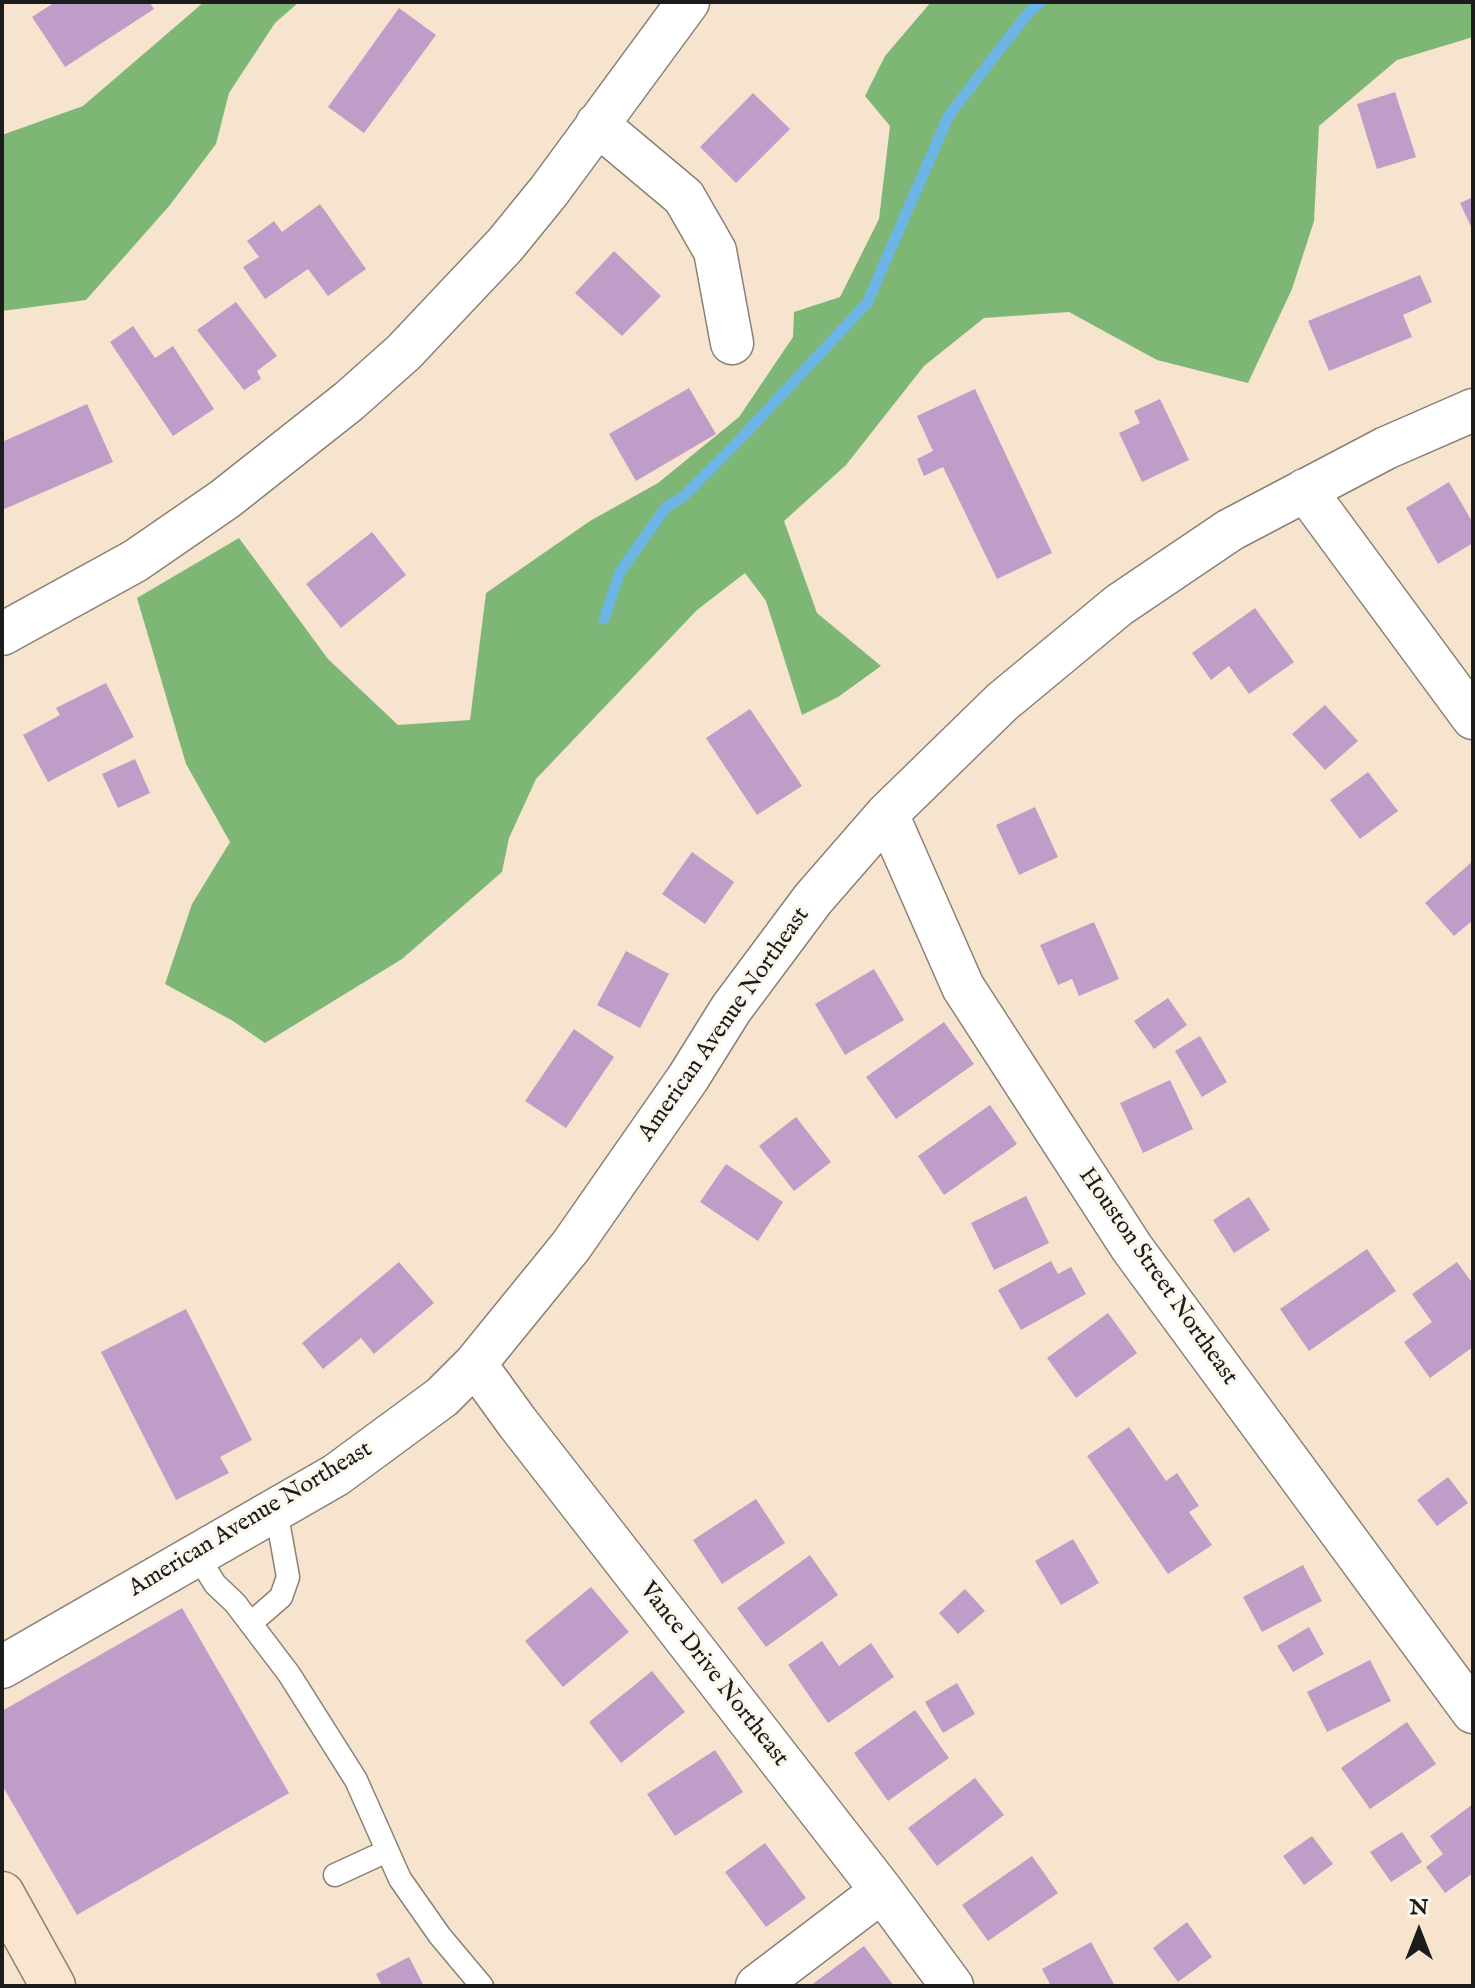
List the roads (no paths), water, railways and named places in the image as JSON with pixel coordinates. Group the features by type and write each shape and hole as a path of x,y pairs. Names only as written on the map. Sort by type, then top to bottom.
{"main road":[{"path":"2,1894 50,1985"}],"street":[{"path":"2,634 135,561 225,499 349,401 404,352 505,245 549,191 688,2"},
{"path":"597,124 684,197 715,251 732,343"},
{"name":"American Avenue Northeast","path":"2,1667 336,1475 442,1397 475,1364 571,1246 688,1078 731,1009 813,899 887,814 1002,702 1119,605 1230,530 1386,448 1473,410"},
{"path":"1305,490 1473,718"},
{"name":"Houston Street Northeast","path":"887,814 963,987 1123,1235 1473,1712"},
{"name":"Vance Drive Northeast","path":"475,1364 952,1986"},
{"path":"757,1986 882,1891"}],"lane":[{"path":"251,1623 281,1597 288,1577 276,1510"},
{"path":"197,1555 215,1584 251,1623 289,1674 356,1780 408,1891 440,1936 482,1986"},
{"path":"335,1875 387,1851"}],"waterway":[{"path":"604,619 620,572 666,507 683,497 867,303 949,115 1028,13 1040,2"}]}
